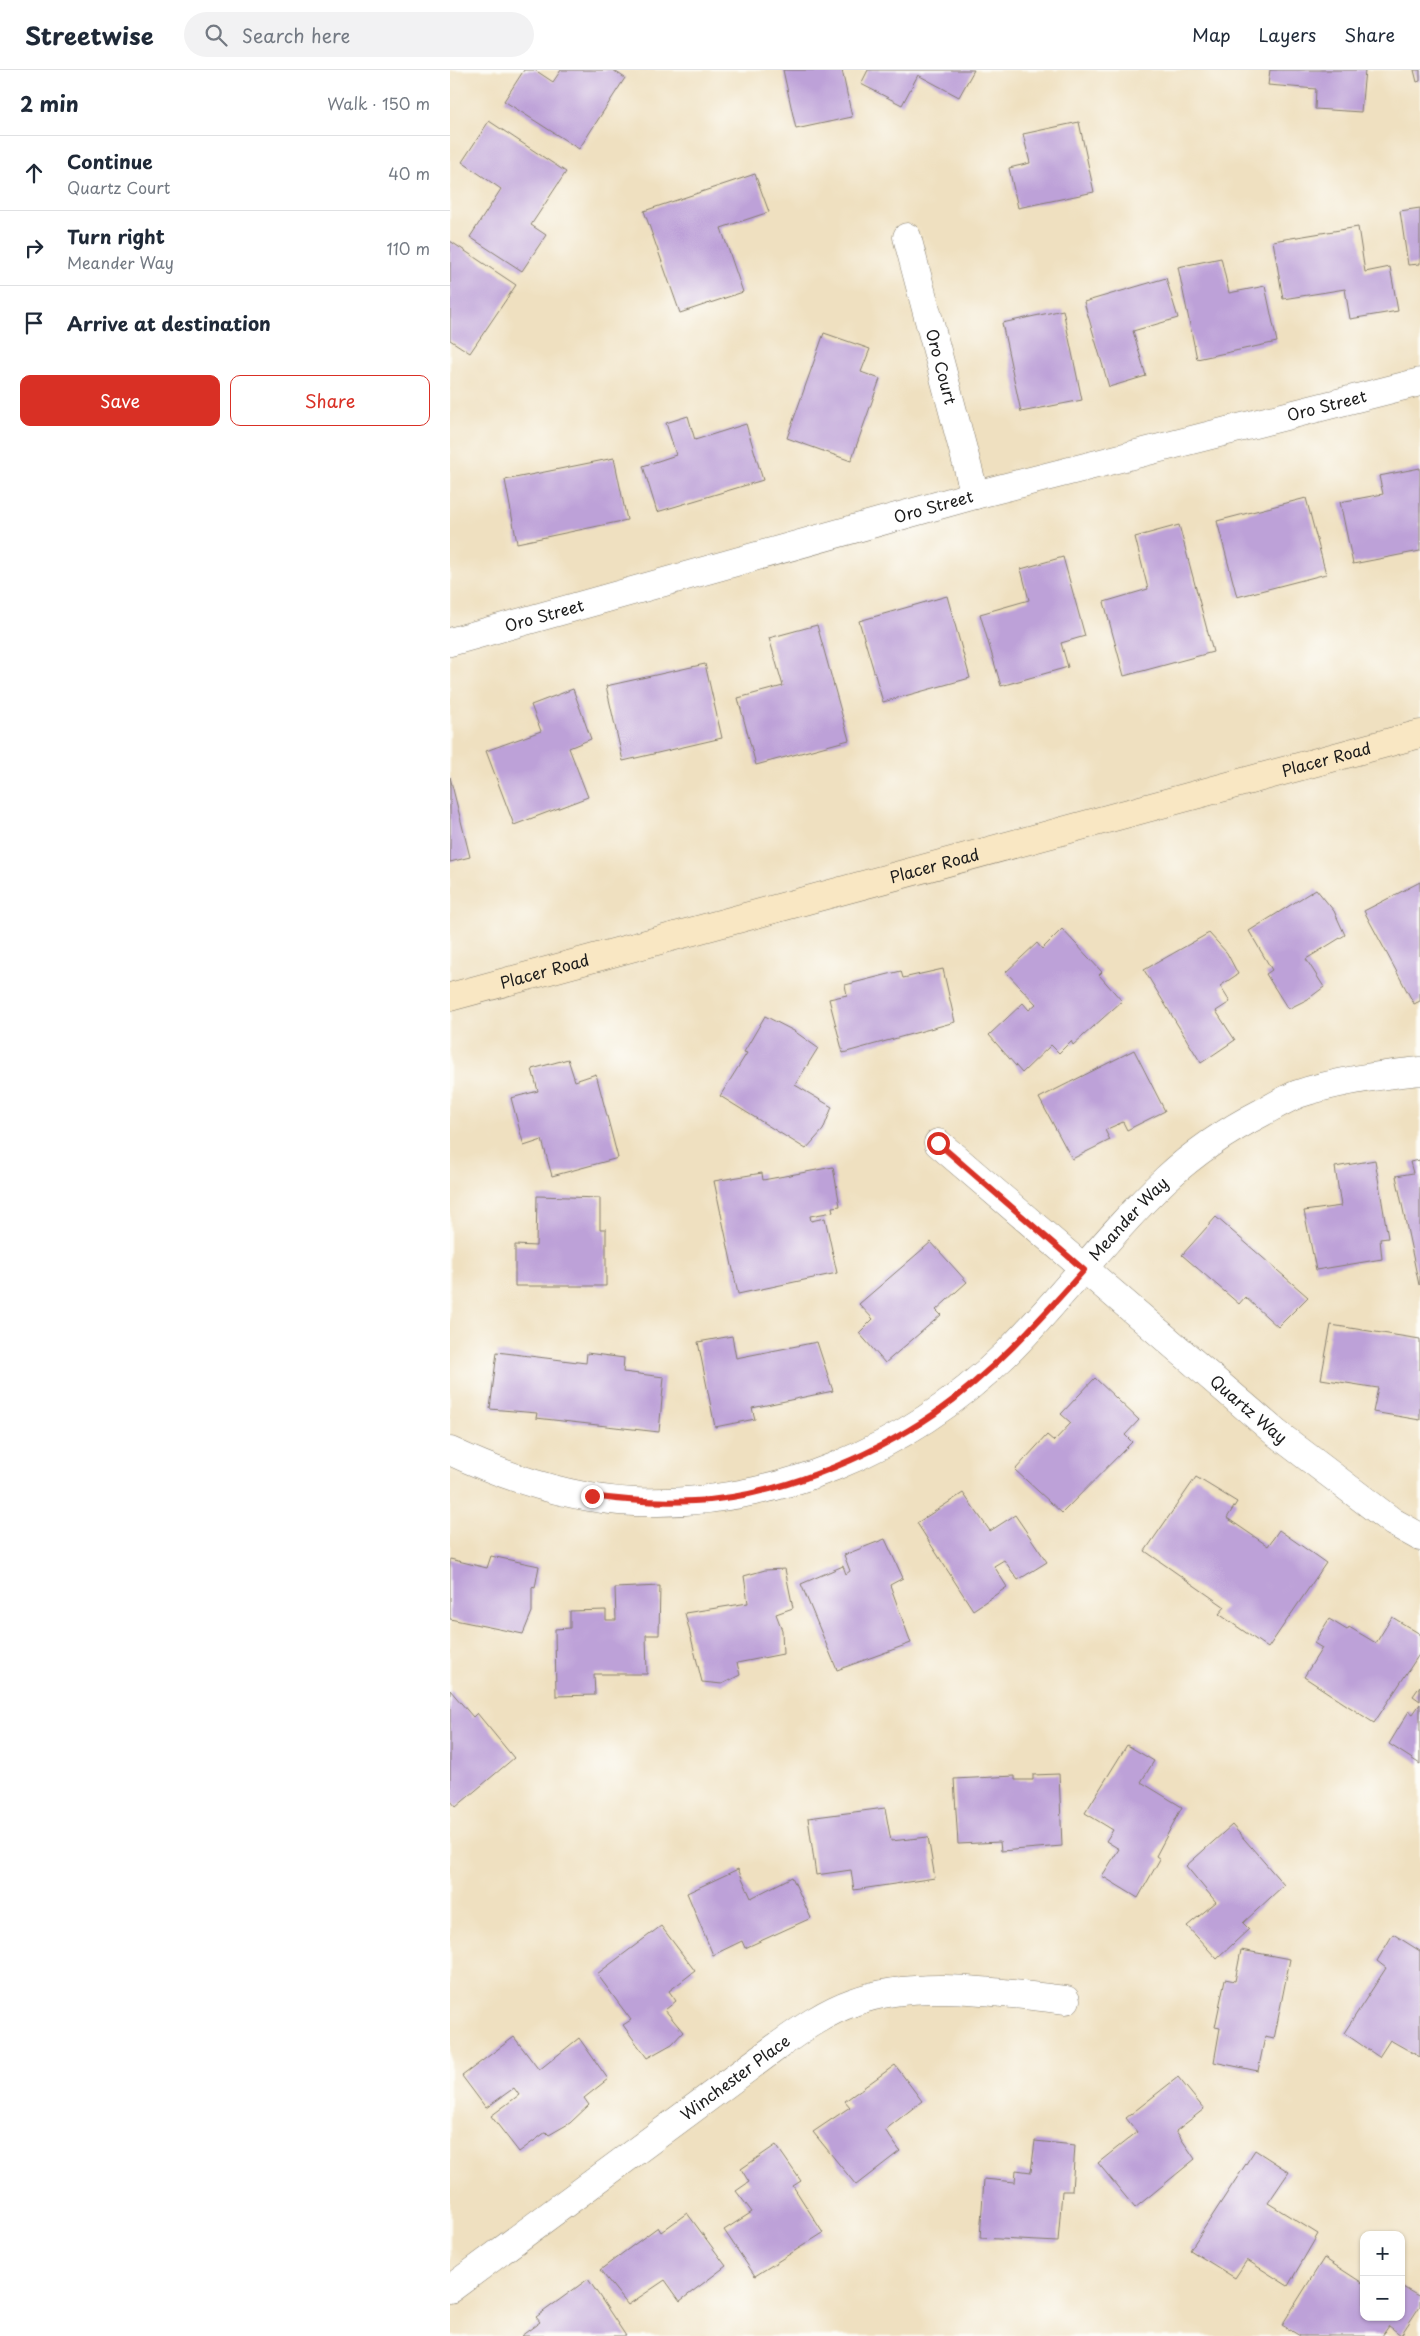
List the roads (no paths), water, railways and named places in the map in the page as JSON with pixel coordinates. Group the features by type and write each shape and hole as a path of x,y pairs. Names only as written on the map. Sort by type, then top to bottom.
{"main road":[{"name":"Placer Road","path":"450,997 1420,734"}],"street":[{"name":"Oro Court","path":"907,237 975,495"},
{"name":"Oro Street","path":"450,642 975,495 1420,382"},
{"name":"Meander Way","path":"450,1452 515,1477 557,1489 632,1502 696,1501 722,1498 783,1484 838,1465 872,1450 934,1414 1004,1356 1084,1270 1137,1208 1167,1178 1201,1150 1234,1127 1297,1095 1355,1080 1420,1071"},
{"name":"Quartz Way","path":"938,1143 1276,1434 1393,1522 1420,1537"},
{"name":"Winchester Place","path":"450,2289 775,2048 836,2009 874,1996 916,1990 954,1990 1066,2000"}]}
